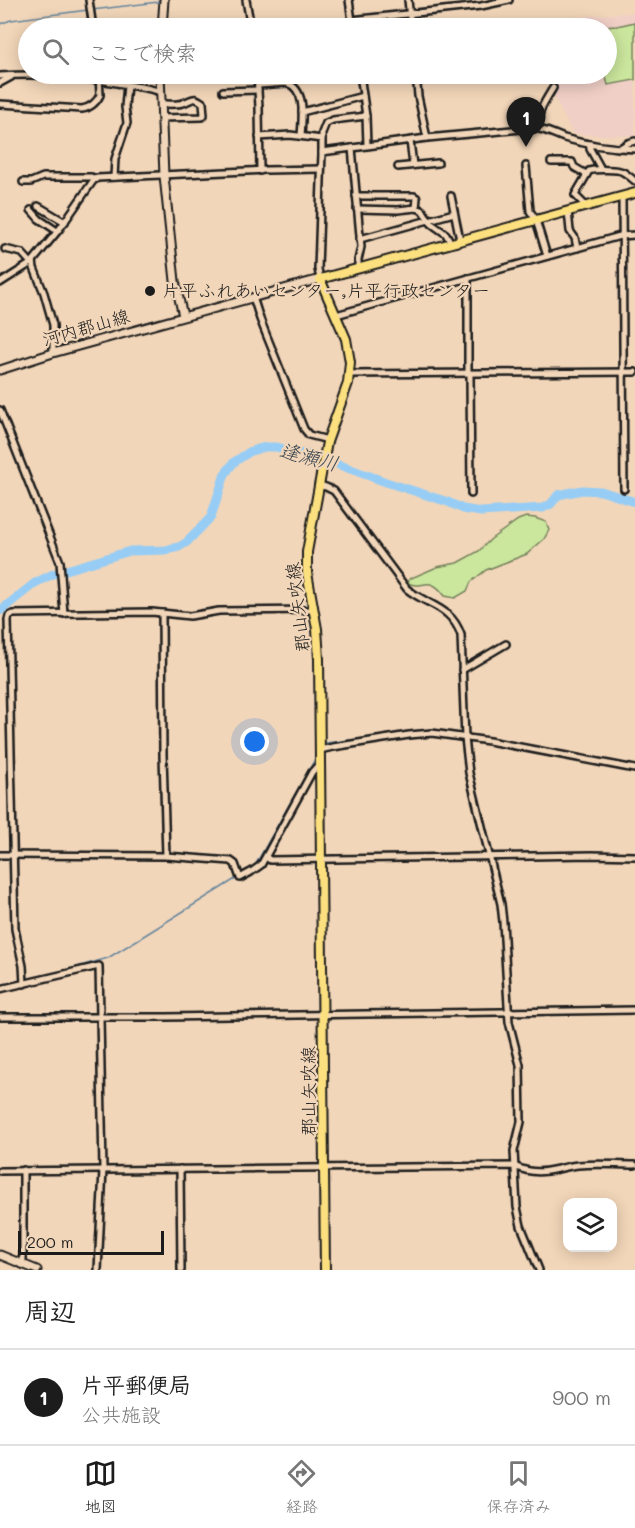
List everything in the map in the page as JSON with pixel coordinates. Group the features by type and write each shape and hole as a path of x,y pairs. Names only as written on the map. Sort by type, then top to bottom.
{"main road":[{"path":"163,18 164,0"},
{"path":"160,84 164,176 175,281 183,316"},
{"path":"320,279 635,193"},
{"name":"河内郡山線","path":"0,370 183,316 320,279"},
{"name":"郡山矢吹線","path":"320,279 348,348 350,362 350,374 328,441 318,485 306,560 319,638 325,1270"},
{"path":"0,1255 37,1270"}],"street":[{"path":"89,0 92,18"},
{"path":"246,0 249,18"},
{"path":"349,0 352,18"},
{"path":"408,0 410,18"},
{"path":"370,18 481,6 509,0"},
{"path":"0,83 12,75"},
{"path":"0,76 18,75"},
{"path":"0,104 82,109 99,98 100,84"},
{"path":"124,84 160,92"},
{"path":"258,84 260,171"},
{"path":"223,91 274,84"},
{"path":"291,84 298,91 302,112 301,136"},
{"path":"361,84 368,146"},
{"path":"417,84 428,138"},
{"path":"114,177 115,159 127,123 125,107 127,85"},
{"path":"537,128 540,109 553,88"},
{"path":"302,112 363,96"},
{"path":"161,104 182,103 196,99 203,102 204,113 202,117 162,118"},
{"path":"320,279 318,269 324,126 329,121 366,116"},
{"path":"322,152 428,138 537,128 590,144 635,149"},
{"path":"259,137 290,135 322,140"},
{"path":"410,141 413,165"},
{"path":"619,148 635,141"},
{"path":"590,144 590,150 601,169"},
{"path":"352,148 361,251 358,257 358,269"},
{"path":"551,162 572,162 574,167 586,174"},
{"path":"398,167 438,163"},
{"path":"526,166 530,211 536,220 547,256"},
{"path":"23,182 31,182 43,177 91,177 96,179 321,169"},
{"path":"586,206 575,195 586,174 591,170 621,170 635,181"},
{"path":"0,283 32,263 96,179"},
{"path":"356,196 414,196 417,198 416,208"},
{"path":"451,196 460,240"},
{"path":"622,196 624,489"},
{"path":"38,206 64,222"},
{"path":"357,209 416,208 423,211 429,220 446,234 451,243"},
{"path":"31,210 39,219 57,231"},
{"path":"568,211 570,231 575,238 577,248"},
{"path":"360,239 454,213"},
{"path":"336,315 622,235 635,235"},
{"path":"5,249 22,253 32,263 52,322 53,353"},
{"path":"468,278 471,494"},
{"path":"253,297 304,429 309,435 328,441"},
{"path":"350,374 635,372"},
{"path":"0,410 60,562 64,614"},
{"path":"318,485 334,491 407,589 443,610 457,623 461,635 465,738 469,773 501,904 510,1030 520,1065 521,1122 515,1147 514,1166 519,1218 539,1270"},
{"path":"24,984 23,966 15,929 8,618 13,614 162,613 190,616 219,611 314,610"},
{"path":"162,613 162,755 166,856"},
{"path":"462,670 506,645"},
{"path":"320,750 432,733 635,769"},
{"path":"0,855 166,856 231,861 235,864 240,878 257,867 266,857 312,772 320,763"},
{"path":"266,857 270,860 322,860 635,856"},
{"path":"0,989 99,966 103,1170 98,1270"},
{"path":"0,1017 167,1017 635,1010"},
{"path":"0,1170 514,1166 534,1172 546,1172 576,1165 635,1165"},
{"path":"180,1169 181,1270"},
{"path":"23,1170 23,1264"}],"shaded area":[{"path":"635,12 635,136 573,134 548,84 617,84 617,18 564,18"}],"green space":[{"path":"635,22 635,80 617,83 617,26"},
{"path":"526,517 546,522 549,530 544,539 527,554 486,570 471,582 467,591 455,598 445,596 434,585 408,583 409,579 437,567 457,563 479,551 491,539"}],"waterway":[{"path":"92,10 158,2 158,0"},
{"path":"26,18 88,10"},
{"path":"0,24 18,19"},
{"name":"逢瀬川","path":"0,611 35,583 53,574 130,551 166,550 179,547 187,542 211,517 225,474 234,462 251,451 265,447 277,447 312,455 463,509 481,512 543,508 551,504 558,495 582,490 601,491 635,502"},
{"path":"409,732 437,730 464,734"},
{"path":"324,745 325,743 401,734"},
{"path":"468,735 481,737"},
{"path":"569,754 635,766"},
{"path":"254,867 316,757"},
{"path":"42,977 108,958 237,878"}],"place":[{"name":"片平郵便局","path":"526,147"},
{"name":"片平ふれあいセンター,片平行政センター","path":"150,291"}]}
